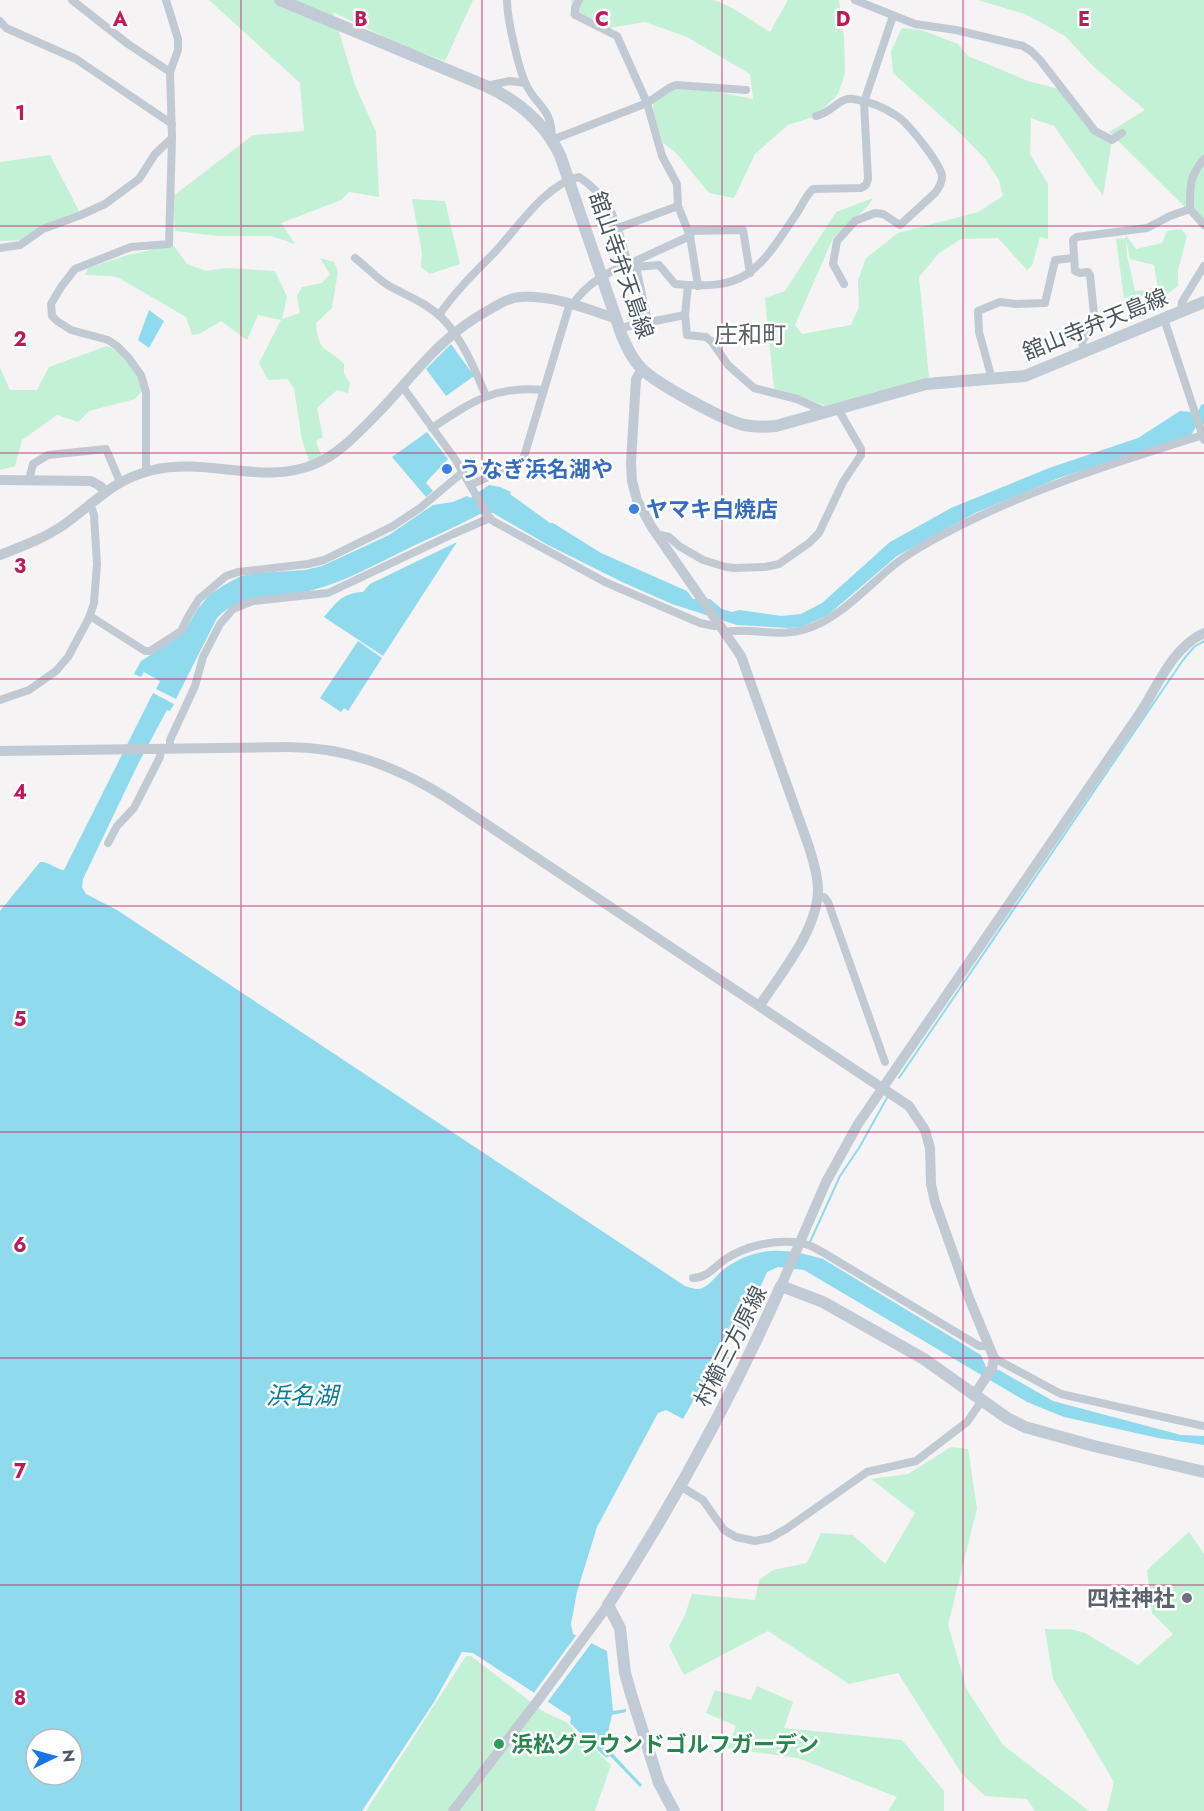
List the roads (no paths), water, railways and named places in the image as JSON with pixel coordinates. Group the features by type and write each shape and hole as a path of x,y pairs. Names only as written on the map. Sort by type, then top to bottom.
{"main road":[{"name":"舘山寺弁天島線","path":"280,0 486,86 508,96 522,107 541,125 552,140 569,179 631,355 642,369 663,384 710,410 744,425 776,426 926,384 1025,376 1202,305"},
{"name":"村櫛三方原線","path":"608,1605 680,1486 741,1376 781,1286 842,1312 924,1359 979,1394 1007,1418 1032,1430 1204,1472"},
{"path":"608,1605 620,1628 631,1694 659,1783 674,1811"}],"street":[{"path":"72,0 128,44 170,72"},
{"path":"146,472 146,392 141,375 129,357 108,340 71,330 57,321 52,316 51,304 75,269 130,247 168,244 172,138 170,72 178,50 178,39 166,0"},
{"path":"507,0 507,13 525,83 552,123 552,140 647,103 676,85 746,90"},
{"path":"579,0 575,8 575,15 617,36 647,103 662,156 677,184 678,206 689,234 698,286"},
{"path":"855,0 915,24 956,30 1023,46 1040,60 1095,131 1112,140 1122,134"},
{"path":"631,264 659,265 675,284 723,285 750,273 772,251 813,189 861,188 866,185 868,179 864,102 893,16"},
{"path":"0,21 6,28 76,59 171,124"},
{"path":"486,86 510,81 525,83"},
{"path":"816,116 827,114 839,102 851,99 888,110 900,118 939,167 942,177 935,193 900,225 883,214 875,213 855,221 837,241 833,264 844,284"},
{"path":"0,248 20,245 43,229 105,204 139,179 155,154 172,138"},
{"path":"1204,159 1193,172 1190,189 1190,209 1204,225"},
{"path":"439,315 472,274 553,190 569,179 579,177 595,188 609,206 631,264 648,322"},
{"path":"618,228 678,206"},
{"path":"1084,352 1082,340 1095,324 1090,275 1088,272 1075,271 1073,240 1077,237 1147,228 1190,209"},
{"path":"471,487 523,460 571,303 583,289 602,276 631,264 689,234 743,230 750,273"},
{"path":"355,258 389,286 417,299 439,315 454,332 486,396"},
{"path":"993,379 979,332 978,311 1000,302 1045,303 1055,260 1073,258"},
{"path":"1181,312 1185,298 1204,266"},
{"path":"656,534 669,537 702,560 730,568 772,566 791,557 819,533 843,482 861,455 861,449 832,411 754,388 728,365 706,337 687,335 685,315 688,285"},
{"path":"0,555 50,533 105,491 120,482 146,472 184,465 265,472 311,466 336,451 366,425 434,350 454,332 515,298 545,298 571,303 618,323 648,322 685,315"},
{"path":"402,386 463,472 489,517 518,536 605,582 700,623 738,630 788,633 813,627 836,613 899,561 943,534 987,512 1061,481 1202,434 1164,319"},
{"path":"642,369 636,379 632,481 641,508 656,534 744,664 817,875 817,897 809,927 760,1005"},
{"path":"432,428 473,401 486,396 518,390 544,390"},
{"path":"29,480 33,464 48,455 106,449 120,482"},
{"path":"90,616 145,651 150,651 181,631 199,599 226,576 234,572 308,564 324,560 393,526 420,508 463,472"},
{"path":"0,480 92,481 105,491"},
{"path":"0,700 29,690 61,667 90,616 94,603 97,564 94,515 90,503"},
{"path":"108,843 117,826 134,807 160,757 162,748 171,740 195,686 203,657 220,624 233,609 253,601 328,593 489,517"},
{"path":"781,1286 836,1163 858,1124 1140,712 1172,661 1188,642 1204,633"},
{"path":"0,751 120,748 312,748 360,756 394,768 447,798 884,1087 909,1106 925,1130 930,1148 935,1202 969,1298 989,1346 993,1363 967,1422 916,1461 867,1472 771,1538 755,1540 730,1534 724,1530 703,1500 680,1486"},
{"path":"817,897 824,897 828,902 885,1062"},
{"path":"693,1278 706,1275 729,1257 752,1247 775,1243 811,1246 979,1346 989,1346"},
{"path":"993,1363 1061,1394 1204,1426"},
{"path":"453,1811 608,1605"}],"water":[{"path":"149,310 164,321 149,348 138,340"},
{"path":"451,344 474,376 446,396 426,369"},
{"path":"1204,404 1204,424 1196,427 1191,435 1059,478 975,513 897,556 828,615 802,627 737,625 672,604 548,545 493,513 480,514 336,583 294,594 253,598 235,604 217,618 176,699 156,689 160,681 144,672 141,677 134,674 141,661 183,634 209,595 224,585 241,576 305,570 322,566 389,535 433,505 453,502 467,496 470,498 489,485 511,492 510,494 550,523 601,553 687,591 693,599 710,599 722,609 732,612 739,610 782,616 801,614 822,603 890,542 951,508 1049,468 1138,438 1180,411 1199,410"},
{"path":"427,432 448,459 426,483 433,491 426,497 392,457"},
{"path":"457,542 383,656 324,617 345,596 363,592 370,584"},
{"path":"358,641 382,658 348,711 344,708 341,712 320,698"},
{"name":"浜名湖","path":"153,693 174,704 170,711 167,710 139,762 83,879 82,887 86,894 117,910 685,1286 702,1288 736,1261 760,1252 784,1251 823,1259 981,1355 986,1367 999,1370 1053,1401 1181,1435 1204,1436 1204,1445 1158,1438 1064,1417 1027,1402 804,1270 778,1267 767,1272 739,1336 730,1336 683,1419 666,1410 658,1413 597,1527 577,1592 571,1624 573,1634 607,1651 613,1711 626,1709 626,1712 612,1715 603,1743 642,1785 640,1787 610,1756 606,1758 570,1723 571,1717 473,1653 462,1652 434,1702 362,1811 0,1811 0,911 40,862 64,870"}],"waterway":[{"path":"899,1078 1183,660 1194,647 1204,641"},
{"path":"810,1242 840,1176 859,1148 888,1096"}],"place":[{"name":"うなぎ浜名湖や","path":"447,469"},
{"name":"ヤマキ白焼店","path":"634,509"},
{"name":"四柱神社","path":"1187,1598"},
{"name":"浜松グラウンドゴルフガーデン","path":"499,1744"}],"district":[{"name":"庄和町","path":"750,334"}]}
